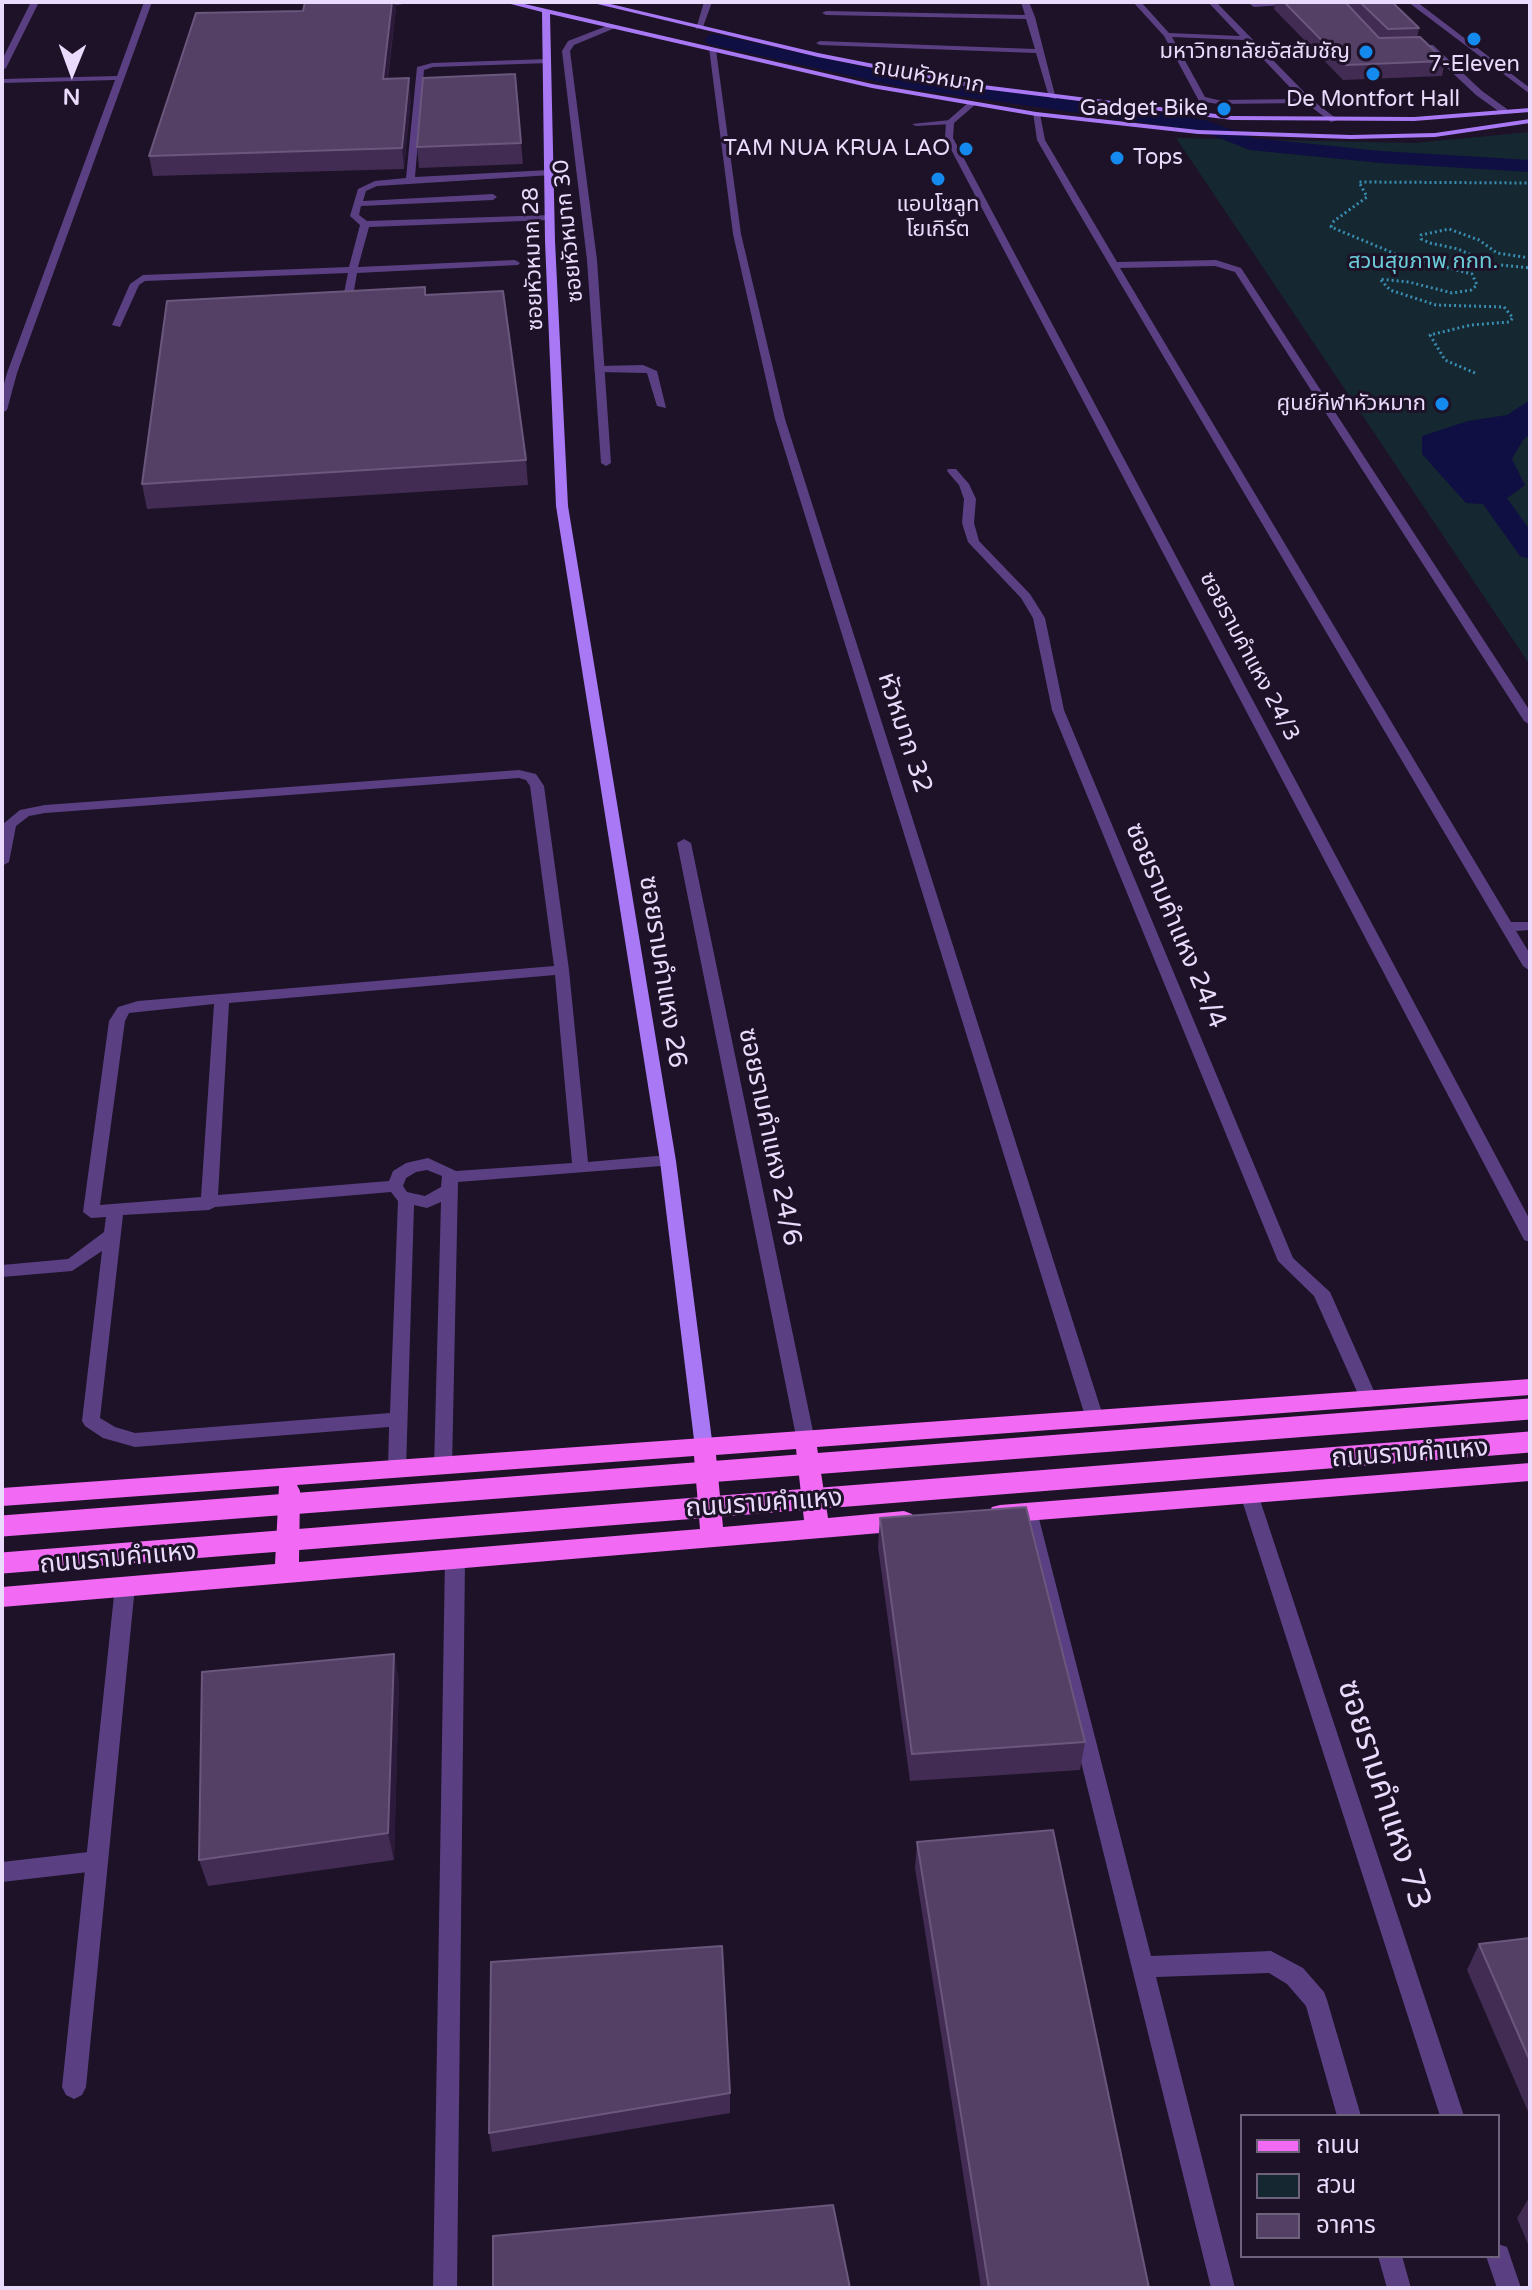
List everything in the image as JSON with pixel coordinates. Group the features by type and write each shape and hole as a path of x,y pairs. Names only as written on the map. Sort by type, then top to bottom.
{"main road":[{"name":"ถนนหัวหมาก","path":"507,2 872,86 1036,114 1198,132 1351,137 1435,135 1530,121"},
{"name":"ถนนหัวหมาก","path":"585,5 612,7 818,55 975,86 1053,97 1253,118 1429,118 1530,110"},
{"path":"579,19 571,13 585,5"},
{"name":"ซอยหัวหมาก 28","path":"546,11 549,217 562,506"},
{"path":"1250,134 1268,132 1276,126 1253,118"},
{"path":"1334,120 1330,128 1351,137"},
{"name":"ซอยรามคำแหง 26","path":"562,506 668,1161 704,1448"},
{"path":"2,1497 288,1479 1530,1387"},
{"name":"ถนนรามคำแหง","path":"2,1526 1530,1409"},
{"path":"806,1441 817,1528"},
{"name":"ถนนรามคำแหง","path":"2,1563 1530,1442"},
{"path":"704,1448 712,1536"},
{"name":"ถนนรามคำแหง","path":"983,1515 1530,1472"},
{"path":"287,1572 288,1479"},
{"name":"ถนนรามคำแหง","path":"2,1597 923,1520"}],"street":[{"path":"2,68 35,2"},
{"path":"2,410 7,373 148,2"},
{"path":"366,5 418,2"},
{"path":"699,27 708,2"},
{"path":"818,55 828,2"},
{"path":"1025,2 1053,97"},
{"path":"1137,2 1167,35 1202,99 1218,102 1308,101"},
{"path":"1212,2 1308,101 1334,120"},
{"path":"1251,2 1254,5 1323,2"},
{"path":"1412,2 1530,92"},
{"path":"826,13 1031,17"},
{"name":"ซอยหัวหมาก 30","path":"606,463 592,260 566,51 571,43 612,26"},
{"path":"1167,35 1244,38"},
{"path":"1420,38 1479,93 1504,111"},
{"path":"820,43 1041,51"},
{"path":"1414,48 1430,47"},
{"name":"หัวหมาก 32","path":"712,50 737,234 780,419 1095,1419"},
{"path":"410,180 420,69 424,66 547,61"},
{"path":"2,81 120,78"},
{"path":"916,124 950,122 972,104"},
{"path":"1036,114 1041,140 1530,966"},
{"name":"ซอยรามคำแหง 24/3","path":"950,122 949,138 1530,1236"},
{"path":"549,173 410,180 362,189 354,216 365,224 549,217"},
{"path":"492,219 493,176"},
{"path":"357,204 493,197"},
{"path":"346,308 365,224"},
{"path":"117,325 135,284 143,278 515,263"},
{"path":"1114,265 1216,263 1238,270 1530,721"},
{"path":"599,369 643,368 652,371 662,406"},
{"name":"ซอยรามคำแหง 24/4","path":"952,471 964,484 970,499 968,523 974,542 1026,596 1039,618 1058,710 1286,1261 1321,1292 1369,1400"},
{"path":"2,862 10,824 25,813 45,809 519,774 531,777 537,786 562,970 581,1168"},
{"name":"ซอยรามคำแหง 24/6","path":"684,843 806,1441"},
{"path":"1507,927 1530,926"},
{"path":"562,970 138,1006 123,1010 117,1021 89,1207 91,1212 401,1193 427,1202 450,1183 668,1161"},
{"path":"209,1204 222,999"},
{"path":"397,1470 399,1175 420,1165 443,1168 450,1183 443,1467"},
{"path":"115,1211 91,1421 109,1433 135,1440 399,1419"},
{"path":"2,1271 72,1265 112,1235"},
{"name":"ซอยรามคำแหง 73","path":"1249,1494 1451,2114"},
{"path":"1028,1511 1223,2288"},
{"path":"445,2288 455,1558"},
{"path":"74,2087 125,1586"},
{"path":"2,1872 97,1861"},
{"path":"1142,1967 1271,1962 1295,1976 1316,2000 1348,2114"},
{"path":"1391,2258 1399,2288"},
{"path":"1499,2258 1509,2288"}],"path":[{"path":"1475,373 1445,360 1430,335 1471,325 1509,322 1513,318 1504,307 1436,305 1390,290 1380,279 1409,282 1452,293 1471,290 1477,285 1472,274 1398,255 1331,227 1334,221 1367,197 1359,182 1530,183"},
{"path":"1530,258 1497,253 1479,240 1449,229 1421,235 1421,239 1430,243 1458,249 1492,264 1530,268"},
{"path":"1530,325 1530,331"}],"green space":[{"name":"ศูนย์กีฬาหัวหมาก","path":"1530,132 1530,665 1176,138 1414,143"}],"shaded area":[{"path":"1530,400 1530,434 1512,459 1525,485 1498,505 1466,503 1422,454 1422,436 1468,421 1507,415"}],"building":[{"path":"305,2 392,2 383,79 409,78 402,148 149,156 196,13 303,11"},
{"path":"1284,2 1345,2 1379,38 1420,37 1445,61 1346,65"},
{"path":"1360,2 1392,2 1419,28 1388,29"},
{"path":"515,74 521,143 417,147 423,78"},
{"path":"425,287 425,295 503,291 526,460 142,484 167,301"},
{"path":"1026,1507 1085,1742 912,1754 880,1518"},
{"path":"394,1654 388,1833 199,1860 202,1672"},
{"path":"1053,1830 1149,2288 989,2288 917,1842"},
{"path":"1530,1938 1530,2061 1479,1944"},
{"path":"722,1946 730,2093 489,2133 491,1962"},
{"path":"833,2205 850,2288 493,2288 493,2236"}],"waterway":[{"path":"714,40 905,82 1205,126 1250,144 1381,157 1530,166"},
{"path":"1530,417 1473,442 1477,476 1530,550"}],"place":[{"name":"7-Eleven","path":"1474,39"},
{"name":"มหาวิทยาลัยอัสสัมชัญ","path":"1366,52"},
{"name":"De Montfort Hall","path":"1373,74"},
{"name":"Gadget Bike","path":"1224,109"},
{"name":"TAM NUA KRUA LAO","path":"966,149"},
{"name":"Tops","path":"1117,158"},
{"name":"แอบโซลูท โยเกิร์ต","path":"938,179"},
{"name":"ศูนย์กีฬาหัวหมาก","path":"1442,404"}],"park label":[{"name":"สวนสุขภาพ กกท.","path":"1423,262"}]}
